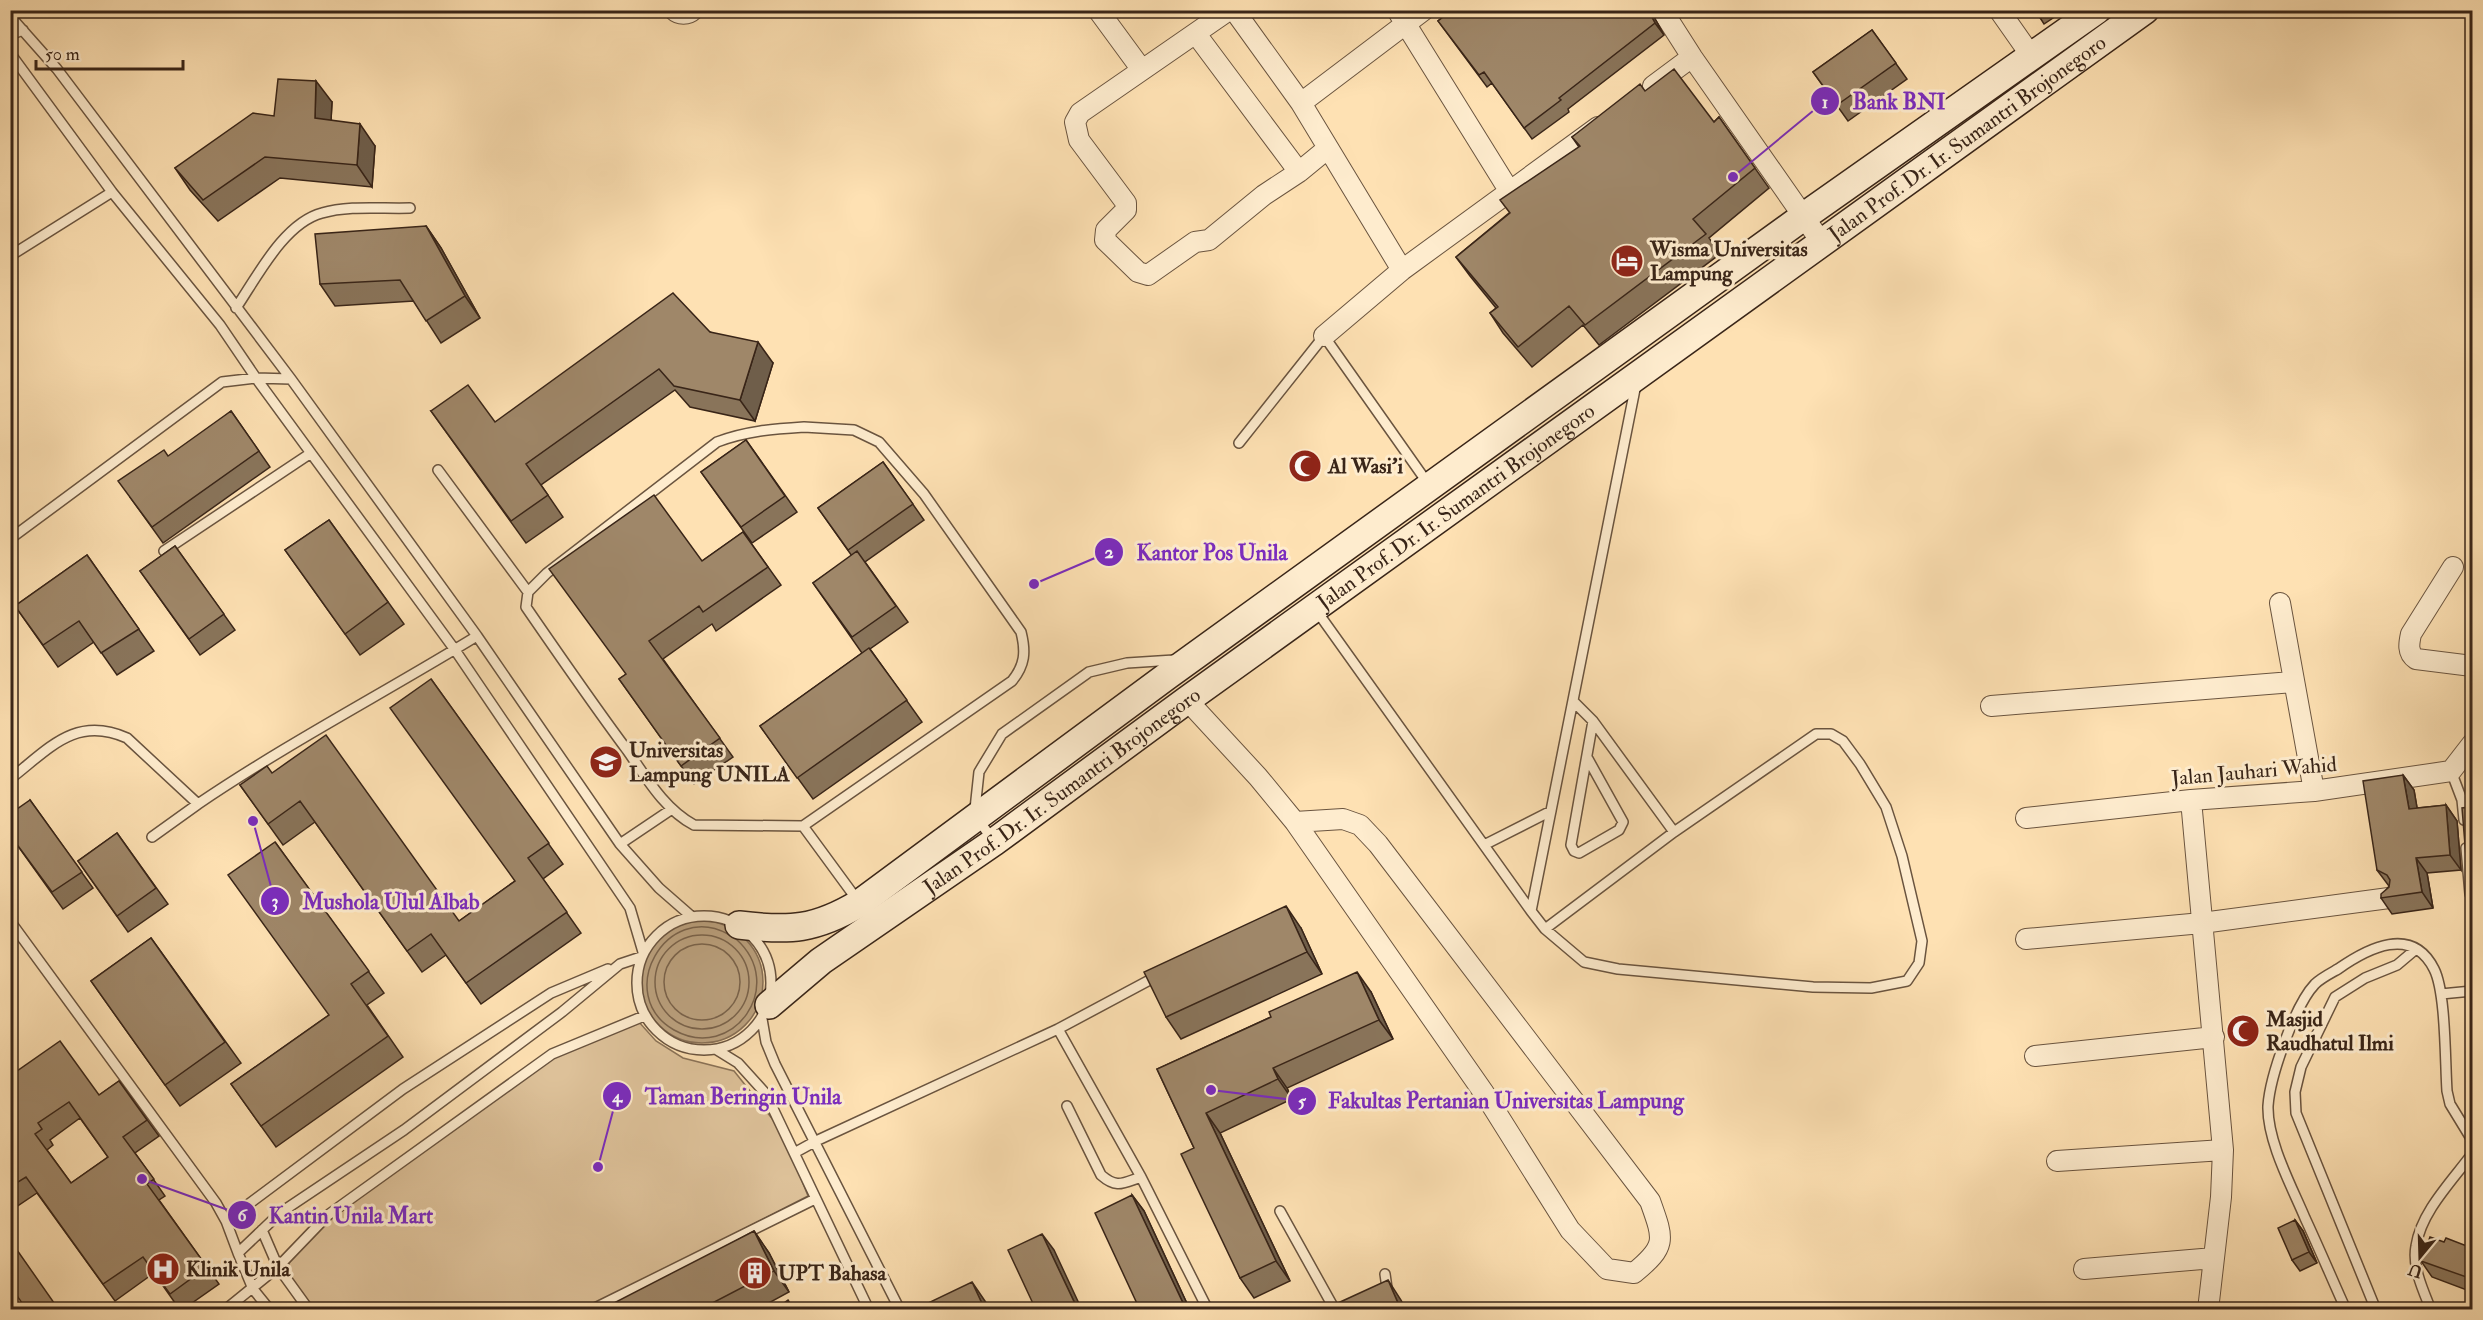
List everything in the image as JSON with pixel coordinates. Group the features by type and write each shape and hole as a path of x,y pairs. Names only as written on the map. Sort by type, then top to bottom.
{"street":[{"path":"674,10 677,13 689,13 693,10"},
{"path":"1098,10 1142,70"},
{"path":"1229,10 1080,113 1075,122 1079,140 1126,203 1126,210 1106,230 1105,240 1138,272 1148,275 1195,242 1209,240 1327,148"},
{"path":"1234,10 1300,103 1402,270"},
{"path":"1300,103 1402,17 1425,10"},
{"path":"1662,10 1692,57 1822,243"},
{"path":"1999,10 2032,57"},
{"name":"Jalan Prof. Dr. Ir. Sumantri Brojonegoro","path":"739,925 768,928 808,927 840,915 860,903 1167,676 1803,217 2097,10"},
{"name":"Jalan Prof. Dr. Ir. Sumantri Brojonegoro","path":"765,1012 821,961 994,842 1447,512 2145,10"},
{"path":"1402,17 1510,192"},
{"path":"1196,34 1299,172"},
{"path":"1634,100 1692,57"},
{"path":"1324,336 1402,270 1615,114"},
{"path":"1430,487 1447,512"},
{"path":"2453,567 2412,634 2408,646 2412,656 2416,659 2472,666"},
{"path":"2280,603 2314,791"},
{"path":"1991,705 2293,682"},
{"path":"1187,700 1258,777 1295,822 1484,1092 1570,1230 1607,1269 1634,1273 1655,1256 1661,1233 1650,1201 1378,844 1360,825 1343,819 1295,822"},
{"path":"2451,771 2472,744"},
{"name":"Jalan Jauhari Wahid","path":"2026,818 2191,800 2314,791 2451,771"},
{"path":"2191,800 2223,1150 2221,1197 2208,1310"},
{"path":"2026,939 2202,923 2389,898"},
{"path":"2035,1056 2214,1037"},
{"path":"2057,1161 2223,1150"},
{"path":"2084,1269 2214,1258"}],"lane":[{"path":"10,16 57,69 291,379 477,636 620,844 659,888 691,916"},
{"path":"10,35 23,30"},
{"path":"10,53 112,192 220,325 256,378 455,650 630,908 642,955"},
{"path":"10,256 112,192"},
{"path":"236,308 269,258 304,220 323,212 410,208"},
{"path":"1239,443 1324,336 1430,487"},
{"path":"1531,911 1637,376"},
{"path":"10,538 222,382 256,378 291,379"},
{"path":"804,427 854,430 879,442 924,494 1021,632 1025,650 1022,669 1012,681 803,826 694,825 672,809 596,708 526,606 528,592 547,573 717,442 737,434 763,429 804,427"},
{"path":"164,551 311,453"},
{"path":"438,470 528,592"},
{"path":"1315,608 1531,911 1545,929 1584,962 1618,969 1749,983 1871,988 1907,981 1919,963 1922,941 1902,856 1886,807 1843,741 1831,734 1816,734 1674,832 1545,929"},
{"path":"152,837 252,767 477,636"},
{"path":"994,842 984,813 975,809 979,772 1002,734 1089,672 1127,663 1193,658"},
{"path":"1574,701 1593,721 1674,832"},
{"path":"1588,759 1623,822 1619,830 1580,853 1574,851 1571,844 1593,721"},
{"path":"10,779 68,735 83,730 116,733 127,738 198,804"},
{"path":"2451,771 2467,800 2470,894"},
{"path":"620,844 672,809"},
{"path":"1484,845 1551,811"},
{"path":"803,826 860,903"},
{"path":"765,1012 750,1033 734,1044 717,1050 688,1049 663,1037 644,1016 637,997 636,977 642,955 655,936 671,923 691,916 708,915 724,918 739,925 761,946 772,975 765,1012 766,1042 900,1310"},
{"path":"10,921 216,1203 226,1221 253,1289 270,1310"},
{"path":"2346,1310 2290,1183 2274,1141 2268,1107 2276,1064 2296,1016 2315,984 2363,951 2393,942 2416,949 2428,959 2436,972 2441,994 2447,1091 2450,1104 2472,1140"},
{"path":"2376,1310 2296,1113 2295,1092 2301,1067 2335,997 2365,978 2397,965 2416,949"},
{"path":"226,1221 403,1089 551,993 642,955"},
{"path":"238,1253 280,1213 323,1182 404,1130 562,1012 620,964"},
{"path":"796,1152 1058,1029 1163,973"},
{"path":"2441,994 2472,991"},
{"path":"225,1310 278,1267 328,1215 552,1054 644,1016"},
{"path":"1058,1029 1141,1178 1208,1310"},
{"path":"717,1050 738,1063 766,1094 796,1152 815,1198 869,1310"},
{"path":"1067,1106 1101,1175 1118,1185 1141,1178"},
{"path":"2431,1310 2416,1263 2416,1246 2421,1228 2434,1206 2472,1154"},
{"path":"591,1310 815,1198"},
{"path":"1280,1210 1335,1310"},
{"path":"261,1230 278,1267 309,1310"},
{"path":"1369,1297 1387,1288 1385,1274"}],"shaded area":[{"path":"638,1021 656,1041 683,1058 734,1071 782,1131 808,1196 587,1309 314,1309 289,1276 289,1263 296,1252 330,1216 550,1057"}],"water":[{"path":"702,921 725,926 736,931 745,939 753,948 758,959 763,982 758,1005 753,1016 745,1025 736,1033 725,1038 702,1043 679,1038 668,1033 659,1025 651,1016 646,1005 641,982 646,959 651,948 659,939 668,931 679,926"}],"building":[{"path":"1452,10 1648,10 1655,23 1524,128 1484,72 1479,75 1438,21"},
{"path":"1872,30 1896,63 1837,105 1813,72"},
{"path":"1674,69 1714,122 1719,117 1755,168 1693,219 1706,234 1585,325 1569,306 1518,347 1490,313 1498,307 1456,257 1510,213 1500,200 1580,146 1572,137 1640,84 1645,91"},
{"path":"278,79 316,81 315,118 360,124 357,165 265,157 203,200 175,168 253,113 274,116"},
{"path":"426,226 465,296 426,321 400,280 320,284 315,234"},
{"path":"673,293 710,332 758,342 740,400 674,386 659,369 526,464 548,495 511,521 431,411 468,385 495,422"},
{"path":"231,411 259,451 152,527 118,481 164,450 168,456"},
{"path":"746,440 785,496 741,527 701,472"},
{"path":"883,462 913,504 848,550 818,508"},
{"path":"654,495 702,561 743,532 768,567 703,612 699,606 649,641 720,738 681,766 619,679 626,674 549,569"},
{"path":"329,520 388,602 345,634 285,550"},
{"path":"175,546 224,614 189,639 140,571"},
{"path":"857,551 896,606 852,637 813,583"},
{"path":"87,555 139,629 101,653 79,621 43,645 15,606"},
{"path":"869,648 907,700 797,778 760,726"},
{"path":"431,679 549,843 528,858 567,912 466,983 431,934 407,951 300,801 268,824 240,785 267,766 272,773 326,735 459,921 515,881 390,708"},
{"path":"2403,775 2409,809 2446,805 2450,855 2416,858 2422,892 2381,898 2381,894 2389,887 2390,880 2387,875 2377,870 2363,781"},
{"path":"30,800 82,872 52,892 10,835 10,814"},
{"path":"2468,800 2472,800 2472,857 2466,857 2462,808 2469,807"},
{"path":"117,833 156,888 117,916 78,861"},
{"path":"275,842 369,971 351,984 388,1036 261,1126 231,1084 329,1015 228,875"},
{"path":"1286,906 1307,952 1166,1017 1144,972"},
{"path":"151,938 225,1042 165,1085 91,981"},
{"path":"1357,972 1379,1020 1273,1068 1278,1079 1206,1113 1276,1261 1240,1278 1181,1154 1194,1148 1157,1069 1271,1017 1269,1012"},
{"path":"60,1041 99,1095 119,1081 147,1120 123,1137 154,1179 147,1184 207,1267 170,1294 143,1257 103,1284 26,1177 10,1187 10,1076","holes":["69,1102 108,1157 71,1183 35,1134 42,1129 38,1123"]},
{"path":"1132,1195 1183,1303 1169,1310 1140,1310 1095,1213"},
{"path":"2295,1220 2309,1252 2292,1260 2278,1228"},
{"path":"754,1231 774,1271 699,1310 610,1310 608,1306"},
{"path":"1042,1234 1078,1310 1036,1310 1008,1250"},
{"path":"2430,1237 2444,1242 2446,1238 2472,1248 2472,1279 2421,1261"},
{"path":"10,1240 59,1310 27,1310 10,1286"},
{"path":"1388,1280 1401,1310 1341,1310 1338,1303"},
{"path":"972,1282 985,1310 931,1310 928,1303"},
{"path":"788,1300 794,1310 774,1310"}],"place":[{"name":"Bank BNI","path":"1733,177"},
{"name":"Wisma Universitas Lampung","path":"1627,261"},
{"name":"Al Wasi'i","path":"1305,466"},
{"name":"Kantor Pos Unila","path":"1034,584"},
{"name":"Universitas Lampung UNILA","path":"606,762"},
{"name":"Mushola Ulul Albab","path":"253,821"},
{"name":"Masjid Raudhatul Ilmi","path":"2243,1031"},
{"name":"Fakultas Pertanian Universitas Lampung","path":"1211,1090"},
{"name":"Taman Beringin Unila","path":"598,1167"},
{"name":"Kantin Unila Mart","path":"142,1179"},
{"name":"Klinik Unila","path":"163,1269"},
{"name":"UPT Bahasa","path":"755,1273"}]}
